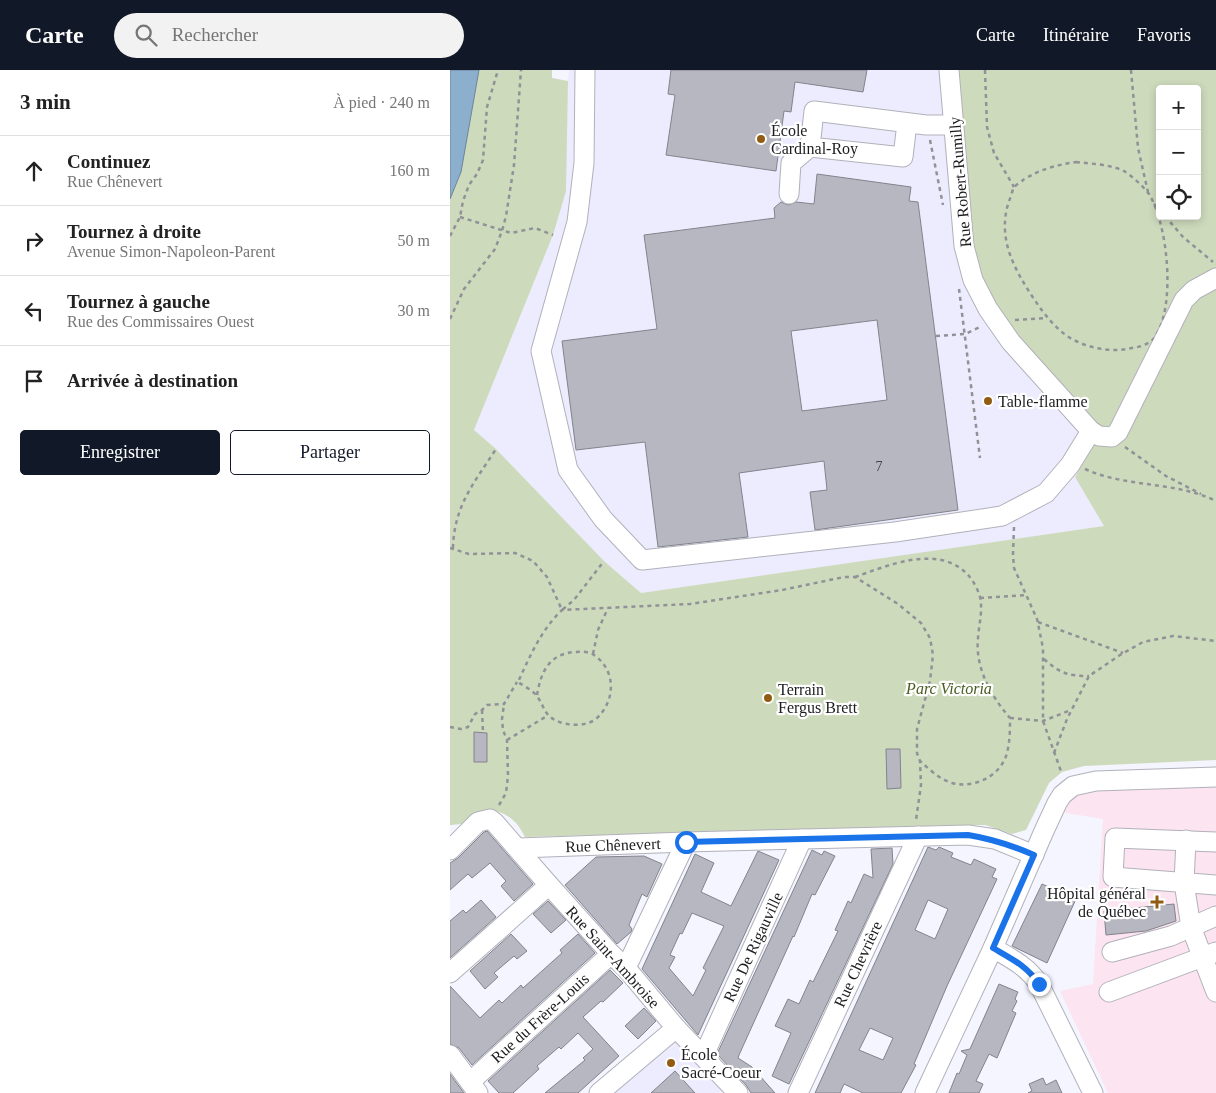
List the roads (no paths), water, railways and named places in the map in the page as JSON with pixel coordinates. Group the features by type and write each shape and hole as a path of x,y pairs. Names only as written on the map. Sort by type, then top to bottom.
{"street":[{"path":"586,70 584,164 577,222 541,351 568,470 603,519 642,560 895,532 1002,516 1046,493 1070,465 1091,431 1099,436 1112,437 1118,432 1184,300 1194,290 1216,278"},
{"name":"Rue Robert-Rumilly","path":"949,70 964,246 973,280 988,309 1011,342 1091,431"},
{"path":"789,194 791,163 810,147 814,111 926,125 954,125"},
{"path":"810,147 902,157 907,123"},
{"path":"925,1093 993,948 1057,803 1066,791 1073,786 1096,781 1216,777"},
{"name":"Rue Saint-Ambroise","path":"450,850 478,822 490,819 519,848 549,885 626,968 676,1028 704,1055 734,1092"},
{"name":"Rue Chênevert","path":"519,848 802,839 916,831 994,839 1034,855"},
{"name":"Rue Chevrière","path":"798,1093 916,831"},
{"path":"1216,842 1115,838 1112,877 1216,885"},
{"name":"Rue De Rigauville","path":"704,1055 802,839"},
{"path":"1186,840 1184,883 1191,927 1209,955 1216,992"},
{"path":"626,968 686,842"},
{"path":"450,973 549,885"},
{"path":"1112,952 1171,936 1216,916"},
{"path":"993,948 1020,963 1032,973 1093,1093"},
{"name":"Rue du Frère-Louis","path":"474,1087 611,954"},
{"path":"1109,992 1209,955"},
{"path":"599,1093 676,1028"},
{"path":"450,1055 474,1087"}],"water":[{"path":"450,70 479,70 461,172 450,199"}],"place":[{"name":"École Cardinal-Roy","path":"761,139"},
{"name":"Table-flamme","path":"988,401"},
{"name":"Terrain Fergus Brett","path":"768,698"},
{"name":"Hôpital général de Québec","path":"1157,902"},
{"name":"École Sacré-Coeur","path":"671,1063"}],"park label":[{"name":"Parc Victoria","path":"949,688"}]}
